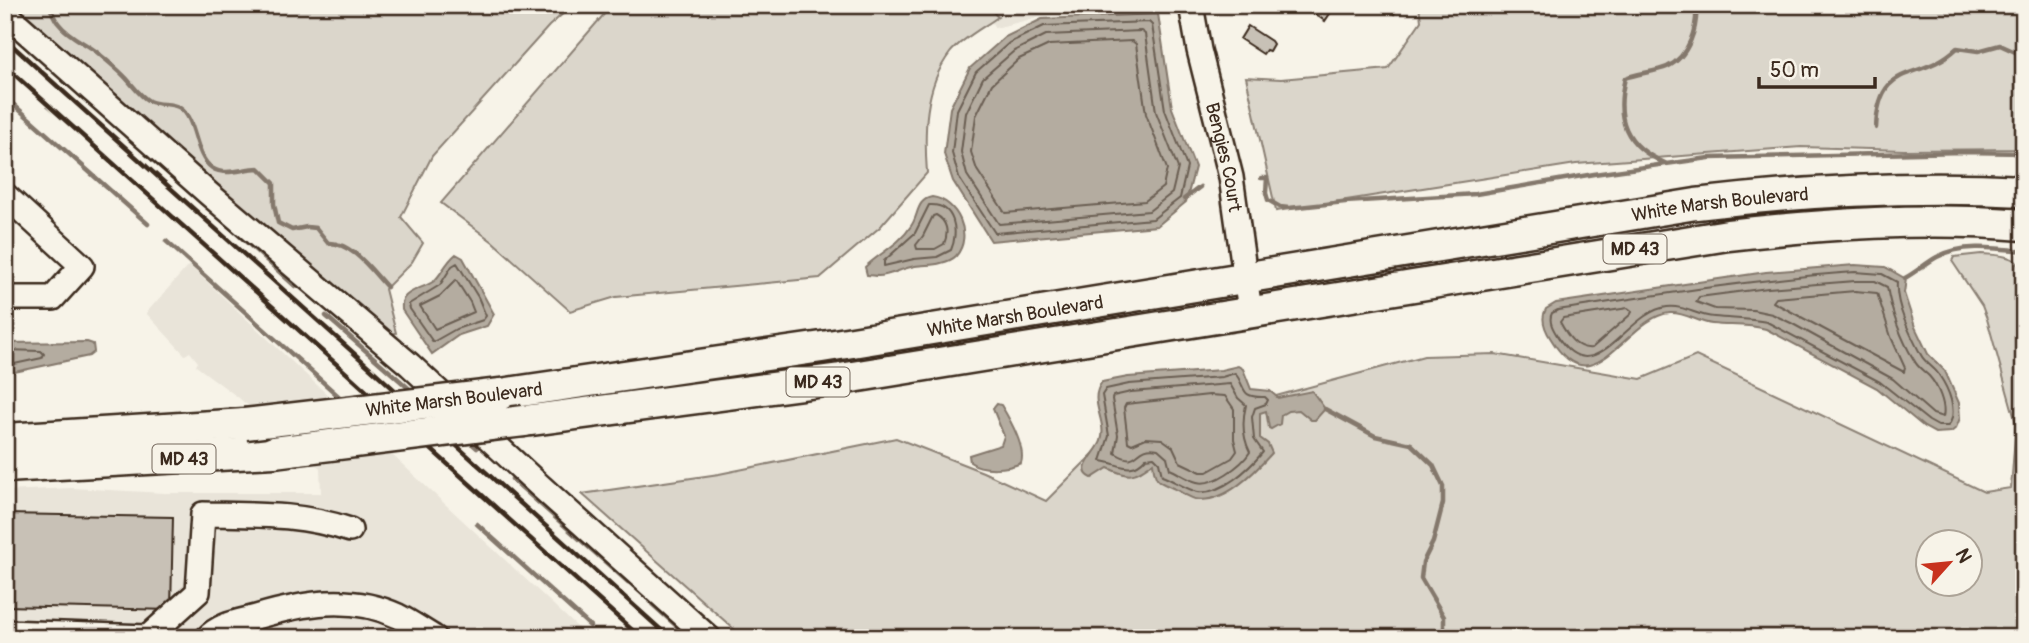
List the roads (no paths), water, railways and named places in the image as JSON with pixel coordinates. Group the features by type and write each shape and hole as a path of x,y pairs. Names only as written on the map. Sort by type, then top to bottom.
{"main road":[{"name":"White Marsh Boulevard","path":"6,446 245,424 501,394 822,347 1735,200 1822,192 1920,188 2024,191"},
{"name":"White Marsh Boulevard","path":"6,446 274,452 839,379 1672,243 1768,230 1891,223 2024,225"}],"street":[{"name":"Bengies Court","path":"1191,5 1199,50 1228,165 1250,311"},
{"path":"5,13 209,194 410,365 709,638"},
{"path":"5,195 82,266 53,298 5,298"},
{"path":"5,632 148,637 198,592 203,514 288,515 350,530"},
{"path":"207,638 216,628 266,614 316,603 349,601 396,615 435,638"}],"water":[{"path":"1158,14 1172,108 1195,167 1186,202 1157,226 991,241 953,181 944,154 950,108 970,68 1005,37 1042,19"},
{"path":"932,197 949,205 960,220 963,238 956,256 938,264 918,265 883,276 867,275 865,267 901,238 914,222 923,201"},
{"path":"456,254 463,258 494,314 487,326 459,335 432,354 402,310 402,302 410,293 434,281"},
{"path":"1855,265 1885,267 1906,279 1904,293 1915,327 1928,354 1945,371 1959,403 1960,418 1951,432 1935,433 1924,427 1877,388 1766,329 1712,324 1670,313 1654,318 1639,328 1596,363 1582,365 1567,358 1551,339 1544,324 1546,309 1556,303 1766,272"},
{"path":"5,343 93,344 94,352 89,356 5,374"},
{"path":"1238,366 1243,369 1251,389 1270,391 1278,398 1312,391 1325,409 1315,420 1311,420 1299,410 1288,411 1281,415 1280,424 1271,429 1266,411 1260,413 1260,438 1268,444 1272,453 1238,485 1217,497 1195,499 1161,483 1156,478 1153,463 1141,471 1127,475 1108,468 1092,478 1087,475 1085,471 1088,461 1101,441 1102,426 1096,396 1102,382"},
{"path":"997,404 1001,405 1016,433 1021,449 1021,463 1002,468 981,467 970,462 969,455 1001,445 1004,436 993,409"}],"waterway":[{"path":"49,5 63,29 93,49 145,98 176,106 186,113 202,155 212,168 223,172 259,168 274,183 278,223 292,230 316,228 328,243 337,244 353,252 387,287"},
{"path":"1665,163 1640,148 1626,130 1621,106 1622,93 1625,78 1667,67 1681,56 1694,32 1696,5"},
{"path":"1876,128 1879,106 1893,81 1943,59 1957,48 1978,51 2000,45 2024,56"},
{"path":"5,97 148,224"},
{"path":"1261,178 1267,178 1268,200 1280,207 1289,208 1476,194 1709,158 2024,153"},
{"path":"1184,199 1200,187"},
{"path":"223,221 295,286"},
{"path":"166,241 344,401"},
{"path":"1905,278 1937,257 1957,250 1979,248 2024,251"},
{"path":"326,316 413,392"},
{"path":"1325,409 1375,436 1411,444 1433,465 1443,486 1443,503 1433,542 1423,562 1421,578 1444,617 1444,638"},
{"path":"467,439 477,448"},
{"path":"512,479 628,582"},
{"path":"477,524 590,626"},
{"path":"652,604 690,638"}],"railway":[{"path":"5,39 670,638"},
{"path":"5,66 641,638"}]}
